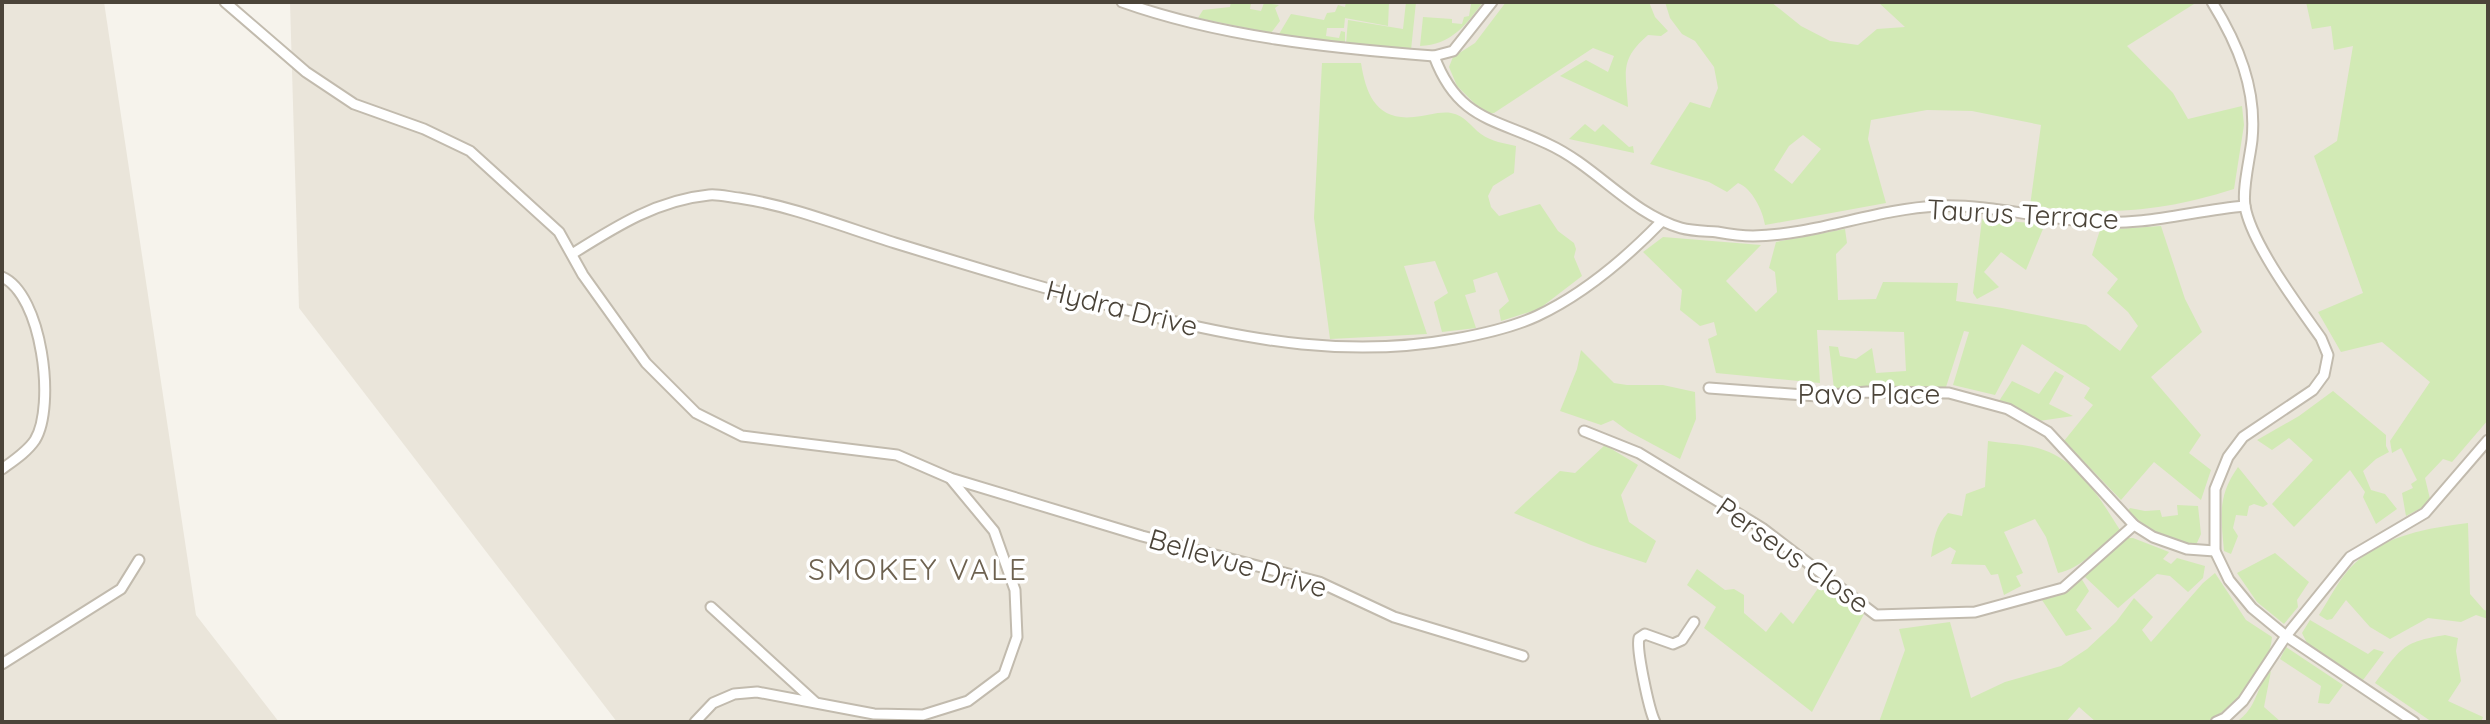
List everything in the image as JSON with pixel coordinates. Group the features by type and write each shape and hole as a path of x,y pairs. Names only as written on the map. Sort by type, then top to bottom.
{"street":[{"name":"Bellevue Drive","path":"225,2 306,72 354,104 424,129 470,151 559,232 583,275 646,363 696,413 742,436 897,455 950,478 1142,536 1319,582 1394,617 1523,656"},
{"path":"1122,2 1151,12 1291,42 1434,56 1453,51 1492,2"},
{"path":"2212,2 2232,35 2250,86 2253,133 2245,206 2259,243 2321,338 2328,355 2324,375 2313,390 2243,437 2228,457 2215,489 2215,551 2229,580 2252,608 2286,636 2414,722"},
{"name":"Taurus Terrace","path":"1434,56 1443,79 1462,103 1486,119 1549,144 1576,159 1661,222 1686,229 1752,236 1825,227 1903,209 1941,206 2098,223 2145,220 2245,206"},
{"name":"Hydra Drive","path":"572,254 627,220 675,199 713,194 766,202 1060,294 1219,333 1308,347 1377,348 1429,344 1489,333 1535,317 1576,294 1635,249 1661,222"},
{"path":"2,277 18,290 28,307 47,381 36,439 2,469"},
{"name":"Pavo Place","path":"1709,388 1817,396 1867,392 1949,393 2008,409 2048,432 2134,525 2153,537 2187,549 2215,551"},
{"name":"Perseus Close","path":"1584,431 1639,453 1762,528 1876,615 1975,612 2063,588 2134,525"},
{"path":"2216,722 2243,701 2286,636 2350,557 2425,513 2488,440"},
{"path":"695,722 713,703 734,694 757,692 874,714 923,715 968,701 1004,674 1017,637 1015,590 994,531 950,478"},
{"path":"2,664 121,589 139,560"},
{"path":"711,607 815,702"},
{"path":"1655,722 1647,703 1637,645 1639,638 1645,634 1673,644 1682,640 1694,622"}],"shaded area":[{"path":"2,2 104,2 196,615 279,722 2,722"},
{"path":"290,2 2413,2 2488,201 2488,722 617,722 299,308"}],"green space":[{"path":"1231,2 1251,3 1250,9 1261,11 1264,3 1279,5 1275,8 1280,21 1271,33 1198,18 1203,10 1230,7"},
{"path":"1346,2 1389,2 1388,26 1345,18 1344,28 1327,28 1326,36 1339,38 1341,31 1345,32 1345,43 1279,34 1291,14 1324,20 1327,13 1335,12 1338,5 1345,7"},
{"path":"1406,2 1416,2 1411,50 1346,44 1348,20 1403,29"},
{"path":"1465,2 1483,2 1464,26 1449,38 1420,46 1423,17 1452,19 1452,23 1462,24 1464,17 1469,16 1471,4"},
{"path":"1506,2 1649,2 1655,17 1668,31 1661,36 1648,35 1632,52 1626,67 1628,107 1560,76 1586,60 1608,72 1614,56 1593,48 1494,113 1485,114 1457,86 1449,67 1453,57 1475,43"},
{"path":"1665,2 1771,2 1801,26 1830,41 1858,45 1877,29 1905,27 1878,2 2193,2 2127,46 2173,93 2188,119 2242,106 2244,125 2234,189 2181,203 2133,210 2084,211 2030,206 2041,125 1972,111 1927,110 1871,120 1868,139 1886,203 1765,225 1756,201 1738,183 1727,192 1709,182 1650,164 1690,102 1710,108 1718,88 1714,67 1695,41 1682,34 1670,18","holes":["1803,135 1821,149 1792,184 1774,170 1789,146"]},
{"path":"2306,2 2488,2 2488,420 2452,462 2443,459 2425,478 2431,503 2406,516 2402,493 2413,488 2411,484 2417,480 2401,448 2392,453 2390,441 2430,382 2382,342 2341,352 2318,312 2363,293 2314,156 2337,141 2353,46 2334,50 2331,26 2312,29"},
{"path":"1322,63 1361,63 1370,95 1390,115 1456,114 1485,137 1516,146 1514,173 1493,186 1488,196 1491,207 1499,216 1540,204 1558,231 1574,243 1574,257 1582,276 1539,309 1501,321 1499,310 1509,301 1497,272 1473,280 1476,292 1465,295 1476,328 1442,332 1434,302 1448,293 1435,261 1404,266 1427,334 1330,339 1314,218"},
{"path":"1585,124 1595,132 1603,124 1629,147 1633,146 1634,153 1569,139"},
{"path":"1982,219 2045,224 2026,270 2001,252 1984,272 1999,287 1977,299 1973,293"},
{"path":"2161,226 2185,299 2202,332 2151,377 2201,435 2189,453 2211,470 2201,500 2154,462 2121,500 2064,441 2093,405 2084,398 2090,388 2022,344 1995,395 1953,385 1969,332 1964,331 1946,387 1834,389 1829,346 1838,347 1840,356 1856,359 1872,348 1876,373 1906,371 1904,332 1817,330 1820,383 1716,373 1708,339 1717,335 1714,322 1700,326 1680,310 1682,290 1643,252 1663,237 1761,245 1726,281 1756,312 1777,292 1775,272 1769,268 1776,242 1845,229 1847,243 1836,254 1838,300 1876,299 1883,282 1958,283 1956,301 2086,325 2120,351 2138,326 2107,293 2118,279 2092,255 2100,230"},
{"path":"1581,350 1614,383 1663,385 1695,392 1696,419 1680,459 1613,420 1601,425 1560,411 1577,369"},
{"path":"2055,371 2064,376 2049,404 2073,416 2039,421 1999,401 2012,381 2039,394"},
{"path":"2333,391 2386,435 2389,452 2363,471 2371,490 2385,494 2397,509 2376,524 2363,497 2365,492 2350,470 2294,527 2272,504 2313,460 2289,438 2272,450 2257,440 2299,416"},
{"path":"1988,441 2035,447 2061,458 2081,475 2120,530 2083,561 2058,573 2046,537 2035,519 2004,532 2023,573 2016,576 2021,586 2004,595 1998,574 1991,575 1985,565 1951,564 1956,551 1950,547 1931,557 1944,517 1948,513 1962,516 1966,494 1985,487"},
{"path":"1605,445 1638,465 1621,495 1629,522 1656,541 1646,563 1591,545 1514,513 1560,471 1575,473"},
{"path":"2238,467 2268,504 2263,507 2254,504 2249,506 2247,516 2236,515 2233,528 2238,536 2231,554 2224,551 2222,507 2231,478"},
{"path":"2177,505 2198,506 2201,534 2196,545 2168,540 2127,512 2130,508 2160,510 2162,517 2178,515"},
{"path":"2468,523 2470,594 2488,611 2488,619 2476,615 2461,622 2428,618 2390,639 2370,627 2346,600 2332,619 2327,620 2319,615 2345,575 2367,553 2408,534"},
{"path":"2124,538 2133,538 2169,552 2163,559 2171,564 2177,558 2205,566 2203,578 2188,592 2170,576 2157,574 2118,608 2085,577"},
{"path":"2275,553 2309,582 2297,600 2298,607 2284,624 2257,602 2237,573"},
{"path":"1697,569 1725,590 1734,589 1744,595 1744,613 1766,632 1781,612 1793,624 1819,587 1864,614 1812,712 1704,628 1716,607 1687,585"},
{"path":"2215,573 2246,620 2272,637 2265,662 2249,686 2228,707 2206,722 2096,722 2079,707 2066,722 1879,722 1905,650 1899,629 1950,622 1971,698 2005,682 2061,666 2087,649 2116,622 2134,598 2153,617 2142,630 2151,642"},
{"path":"2081,578 2089,591 2076,610 2092,629 2066,636 2042,600 2065,592"},
{"path":"2310,620 2368,654 2374,649 2384,652 2363,680 2307,643 2302,633"},
{"path":"2445,635 2458,638 2456,651 2461,681 2448,701 2483,717 2481,722 2432,722 2375,683 2410,644"},
{"path":"2286,647 2343,685 2329,704 2318,703 2321,686 2280,659"},
{"path":"2271,671 2264,707 2281,722 2236,722 2249,710"}],"district":[{"name":"SMOKEY VALE","path":"918,570"}]}
